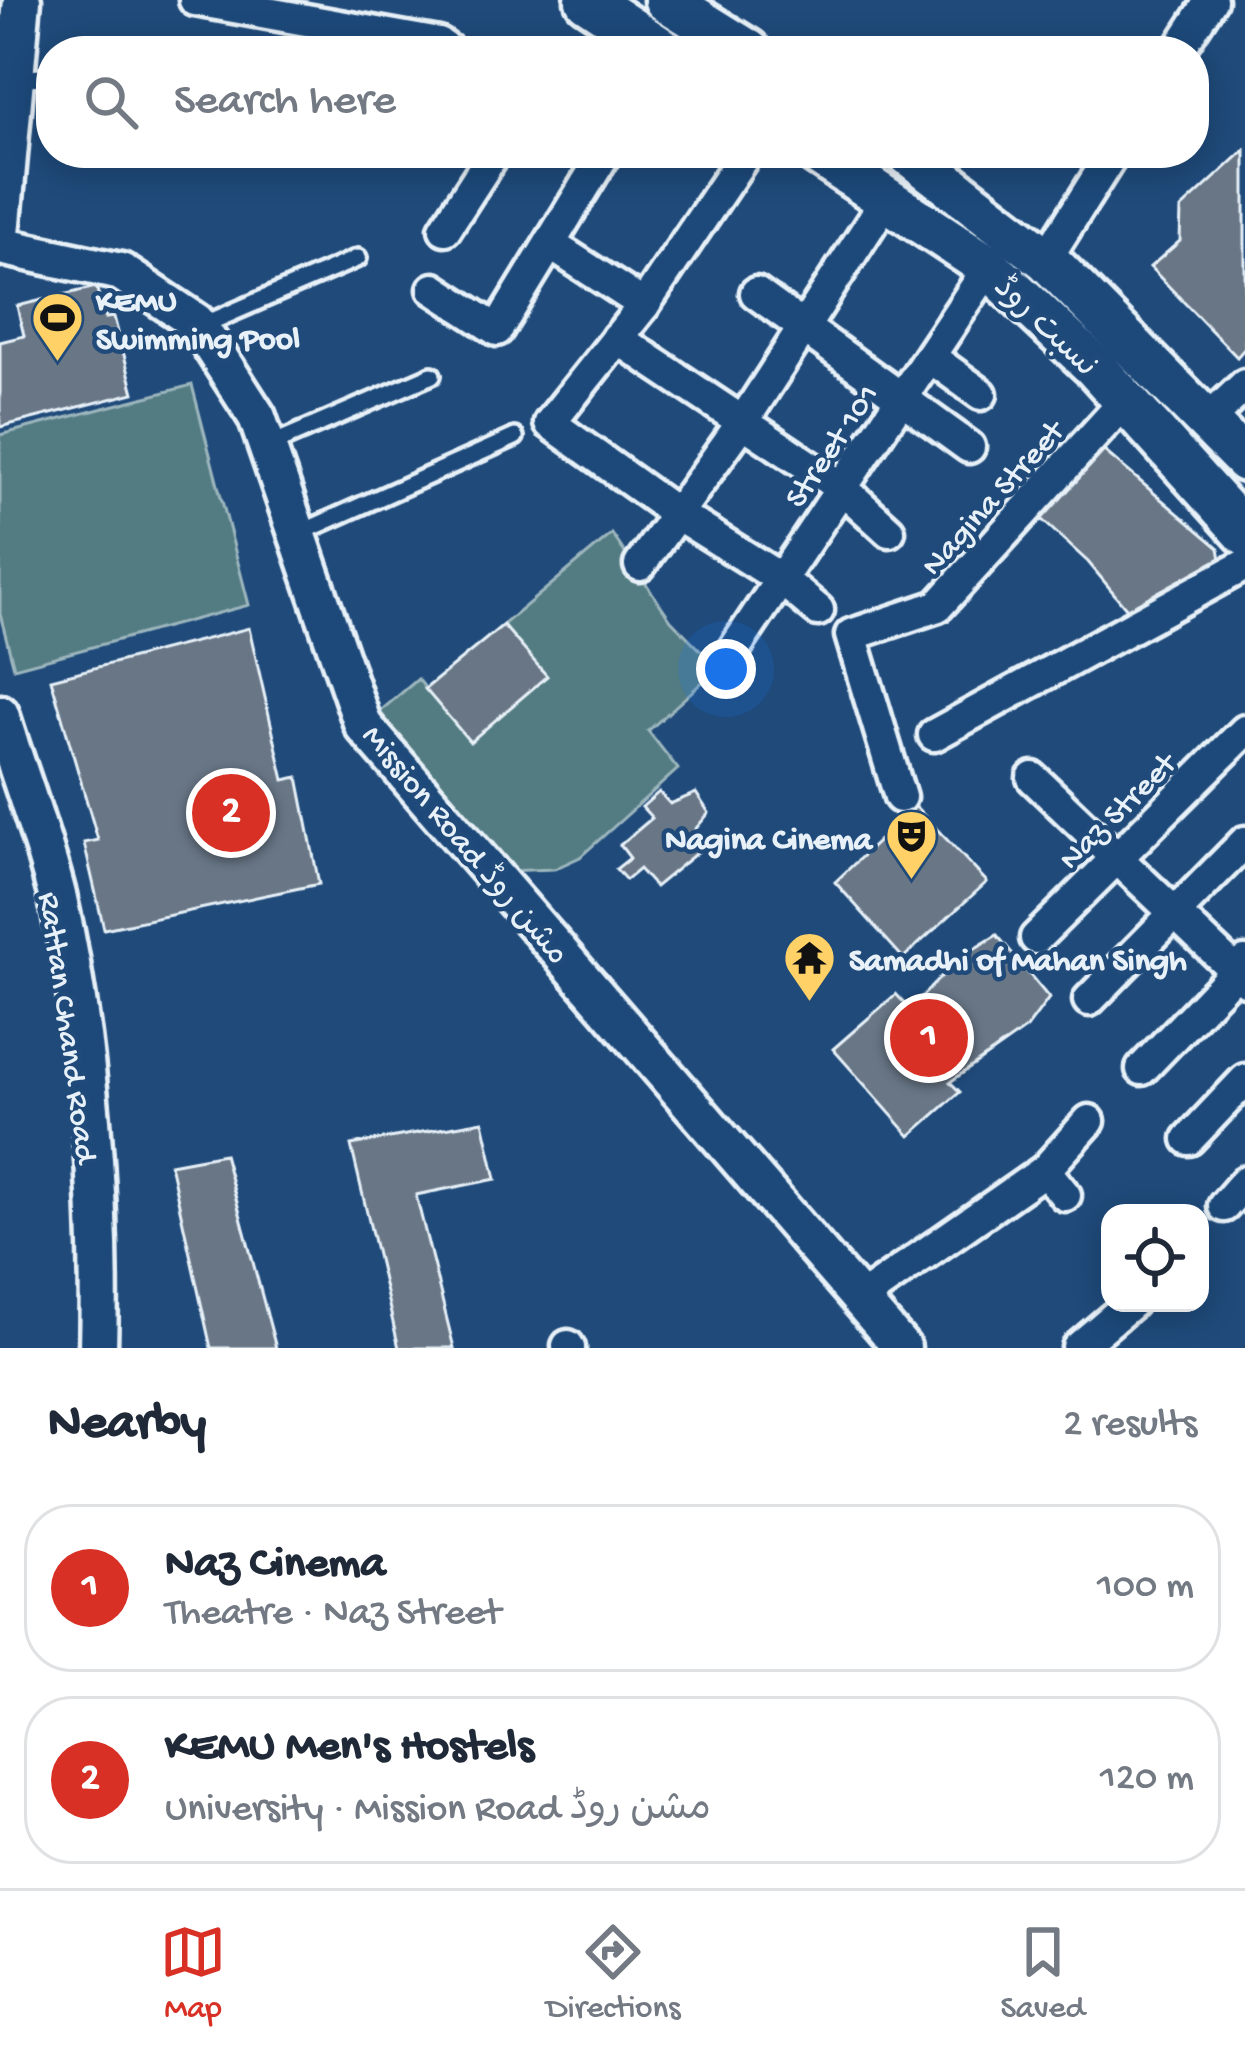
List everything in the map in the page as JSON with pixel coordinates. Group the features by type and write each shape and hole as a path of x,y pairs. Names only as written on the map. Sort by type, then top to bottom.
{"main road":[{"path":"587,0 641,36"},
{"path":"666,0 724,36"},
{"name":"نسبت روڈ","path":"840,168 989,268 1094,366 1245,533"},
{"name":"نسبت روڈ","path":"928,168 1046,259 1129,337 1245,460"},
{"path":"1094,366 1129,337"}],"street":[{"path":"0,245 33,78 22,0"},
{"path":"195,0 395,36"},
{"path":"1188,36 1211,0"},
{"path":"445,230 484,168"},
{"path":"434,289 497,331 596,168"},
{"path":"736,168 644,305 550,423 677,514 782,579 818,610"},
{"path":"1046,259 1104,168"},
{"path":"640,566 742,423 886,200"},
{"path":"550,244 644,305"},
{"name":"Mission Road مشن روڈ","path":"0,245 121,272 199,327 257,417 363,725 902,1348"},
{"name":"Street 101","path":"728,659 989,268"},
{"path":"756,293 969,447"},
{"path":"617,338 842,488 889,531"},
{"path":"930,357 981,394"},
{"path":"1208,420 1245,385"},
{"name":"Nagina Street","path":"900,797 851,635 938,606 1125,401"},
{"path":"934,735 1245,565"},
{"name":"Rattan Chand Road","path":"0,714 58,900 83,1065 100,1278 98,1348"},
{"name":"Naz Street","path":"1036,938 1245,731"},
{"path":"1033,778 1242,971 1142,1070"},
{"path":"1089,1000 1245,842"},
{"path":"1189,1139 1245,1080"},
{"path":"863,1298 1045,1169 1089,1120"},
{"path":"1045,1169 1065,1195"},
{"path":"1224,1206 1245,1182"},
{"path":"1078,1348 1120,1312"}],"lane":[{"path":"199,327 358,258"},
{"path":"267,447 432,375"},
{"path":"297,534 515,437"}],"green space":[{"path":"192,385 249,605 14,668 0,614 0,435"},
{"path":"612,534 671,620 718,668 648,731 678,769 580,857 554,869 507,871 381,729 379,712 418,679 426,689"}],"building":[{"path":"1245,150 1245,348 1237,357 1150,267 1180,241 1181,209"},
{"path":"96,287 106,318 114,317 134,393 0,427 0,342 24,336 17,306"},
{"path":"1103,450 1219,548 1221,559 1168,587 1174,597 1136,620 1088,562 1040,518"},
{"path":"503,625 547,676 470,742 425,689"},
{"path":"249,628 284,780 298,777 319,884 104,929 84,843 98,840 51,679"},
{"path":"659,792 670,804 696,793 709,813 693,832 705,846 655,887 639,869 626,880 616,869 630,858 620,845 652,818 642,807"},
{"name":"Nagina Cinema","path":"915,806 987,882 903,958 835,882"},
{"path":"997,935 1049,998 1027,1028 950,1082 960,1092 910,1136 833,1049 896,994 910,1009 959,958"},
{"path":"483,1121 496,1179 416,1195 454,1348 399,1348 351,1145"},
{"path":"224,1154 276,1348 211,1348 170,1164"}],"place":[{"name":"KEMU Swimming Pool","path":"57,363"},
{"name":"KEMU Men's Hostels","path":"231,813"},
{"name":"Nagina Cinema","path":"911,882"},
{"name":"Samadhi of Mahan Singh","path":"810,1003"},
{"name":"Naz Cinema","path":"929,1038"}]}
